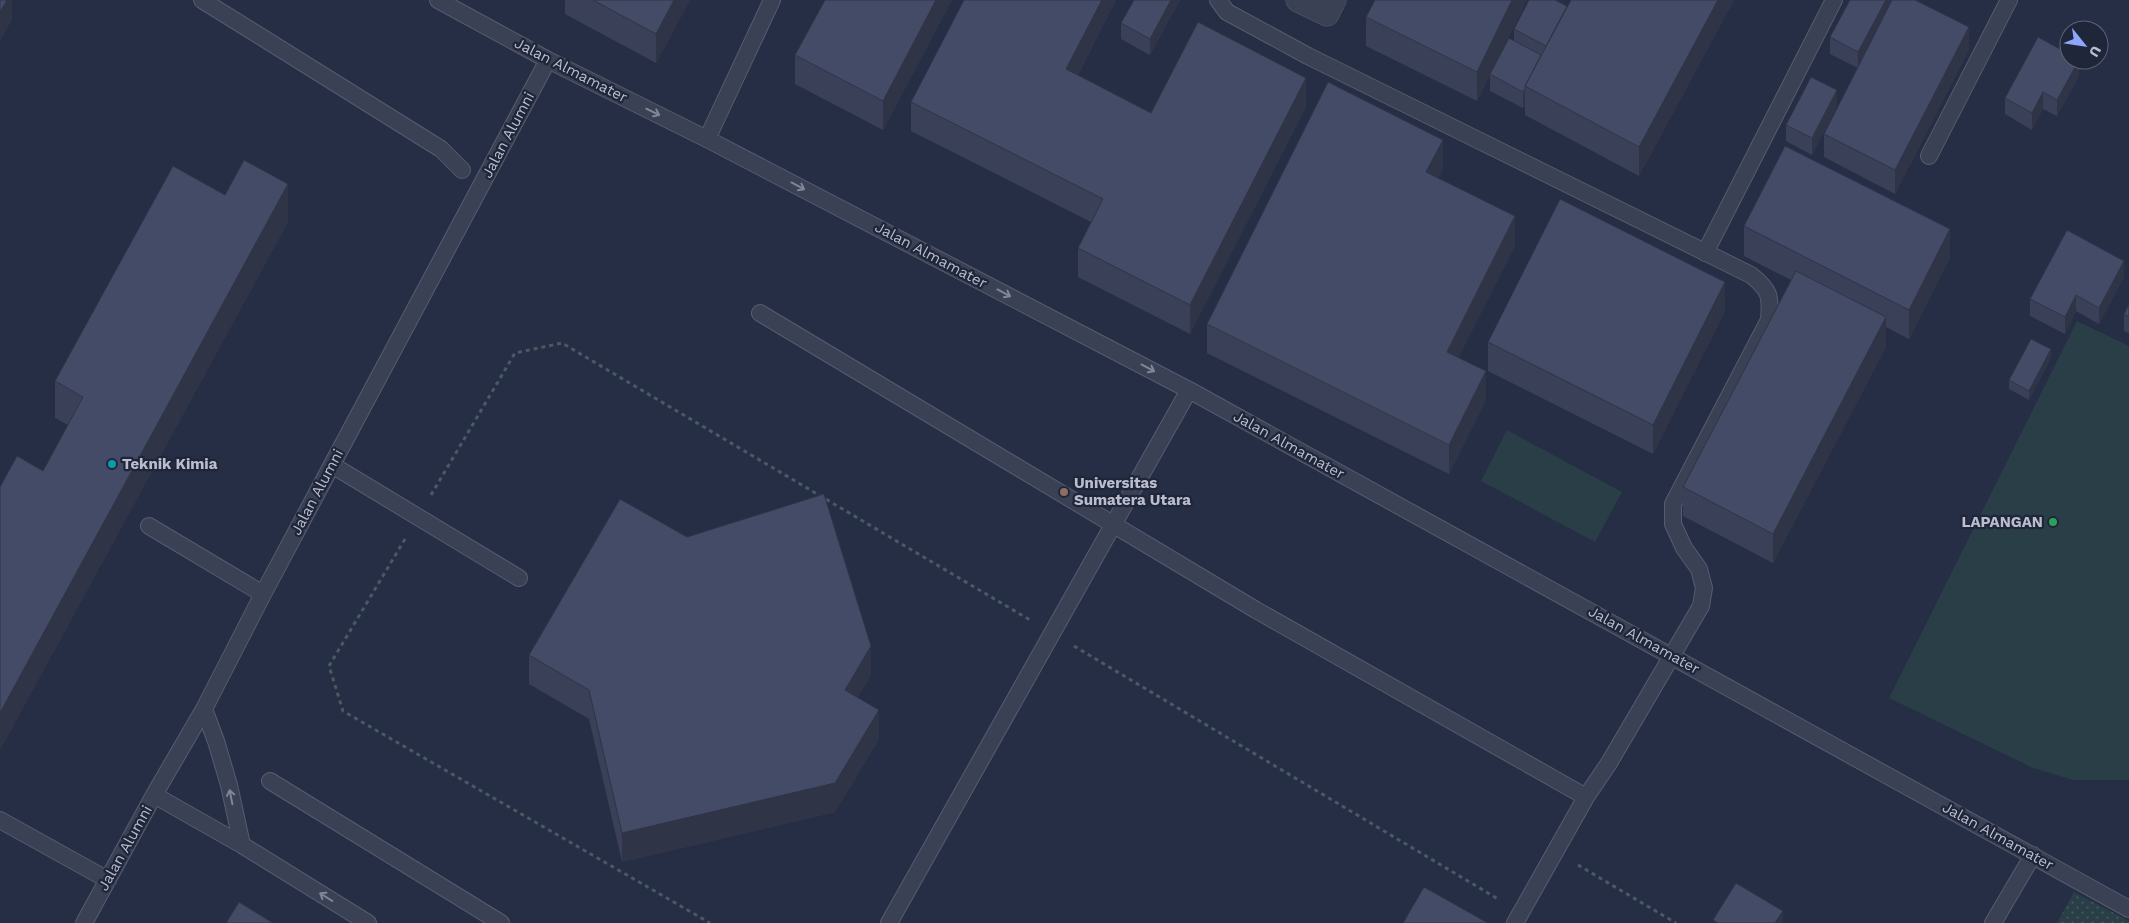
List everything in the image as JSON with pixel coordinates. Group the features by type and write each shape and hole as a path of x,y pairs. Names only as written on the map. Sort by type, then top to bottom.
{"street":[{"path":"1298,0 1327,14 1334,0"}],"lane":[{"path":"202,0 441,149 462,170"},
{"name":"Jalan Almamater","path":"438,0 548,60 707,139 1189,390 2129,909"},
{"path":"707,139 772,0"},
{"path":"1218,0 1227,12 1308,56 1751,275 1764,286 1771,300 1769,320 1673,504 1672,524 1684,548 1699,568 1704,588 1701,606 1609,763 1586,797 1518,918"},
{"path":"1705,253 1834,0"},
{"path":"1928,156 2009,0"},
{"name":"Jalan Alumni","path":"84,923 154,795 204,709 263,594 548,60"},
{"path":"760,313 1256,610 1586,797"},
{"path":"889,923 1189,390"},
{"path":"332,465 519,578"},
{"path":"149,526 263,594"},
{"path":"204,709 229,784 242,845"},
{"path":"270,781 501,923"},
{"path":"154,795 242,845 368,923"},
{"path":"0,820 108,880"},
{"path":"1993,923 2032,855"}],"path":[{"path":"710,923 343,711 329,666 515,353 562,344 1053,633 1518,918"},
{"path":"1556,852 1676,923"}],"shaded area":[{"name":"LAPANGAN","path":"2077,321 2129,346 2129,780 2073,780 2033,768 1889,698"},
{"path":"1507,430 1622,492 1595,542 1481,481"},
{"path":"2074,892 2129,921 2129,923 2057,923"}],"building":[{"path":"0,0 7,0 0,12"},
{"path":"593,0 674,0 656,34"},
{"path":"825,0 936,0 883,101 795,55"},
{"path":"964,0 1102,0 1066,69 1151,113 1198,22 1306,78 1190,305 1078,248 1103,199 911,102"},
{"path":"1134,0 1171,0 1150,39 1121,23"},
{"path":"1375,0 1512,0 1477,72 1366,17"},
{"path":"1529,0 1555,0 1567,6 1546,46 1514,29"},
{"path":"1571,0 1718,0 1639,147 1525,86"},
{"path":"1850,0 1886,0 1858,52 1830,37"},
{"path":"1892,0 1915,0 1969,27 1895,170 1824,134"},
{"path":"2038,37 2059,49 2059,70 2074,70 2057,100 2043,92 2032,113 2005,98"},
{"path":"1509,38 1541,55 1523,92 1490,74"},
{"path":"1811,77 1837,90 1812,138 1786,125"},
{"path":"1328,82 1443,140 1426,172 1515,216 1447,352 1486,371 1449,445 1207,324"},
{"path":"1785,146 1950,229 1909,310 1744,226"},
{"name":"Teknik Kimia","path":"244,160 288,184 0,713 0,487 17,456 43,471 83,397 55,381 173,166 225,195"},
{"path":"1560,199 1725,282 1653,425 1488,342"},
{"path":"2067,230 2124,261 2099,308 2076,295 2065,317 2030,299"},
{"path":"1796,271 1886,317 1773,534 1683,487"},
{"path":"2129,304 2129,317 2124,314"},
{"path":"2031,339 2051,349 2029,391 2009,380"},
{"path":"824,494 871,646 845,690 879,710 835,783 622,833 589,690 529,655 620,499 687,537"},
{"path":"1736,883 1783,911 1775,923 1718,923 1713,920"},
{"path":"1424,887 1488,923 1403,923"},
{"path":"239,902 273,923 226,923"}],"place":[{"name":"Teknik Kimia","path":"112,464"},
{"name":"Universitas Sumatera Utara","path":"1064,492"},
{"name":"LAPANGAN","path":"2053,522"}]}
